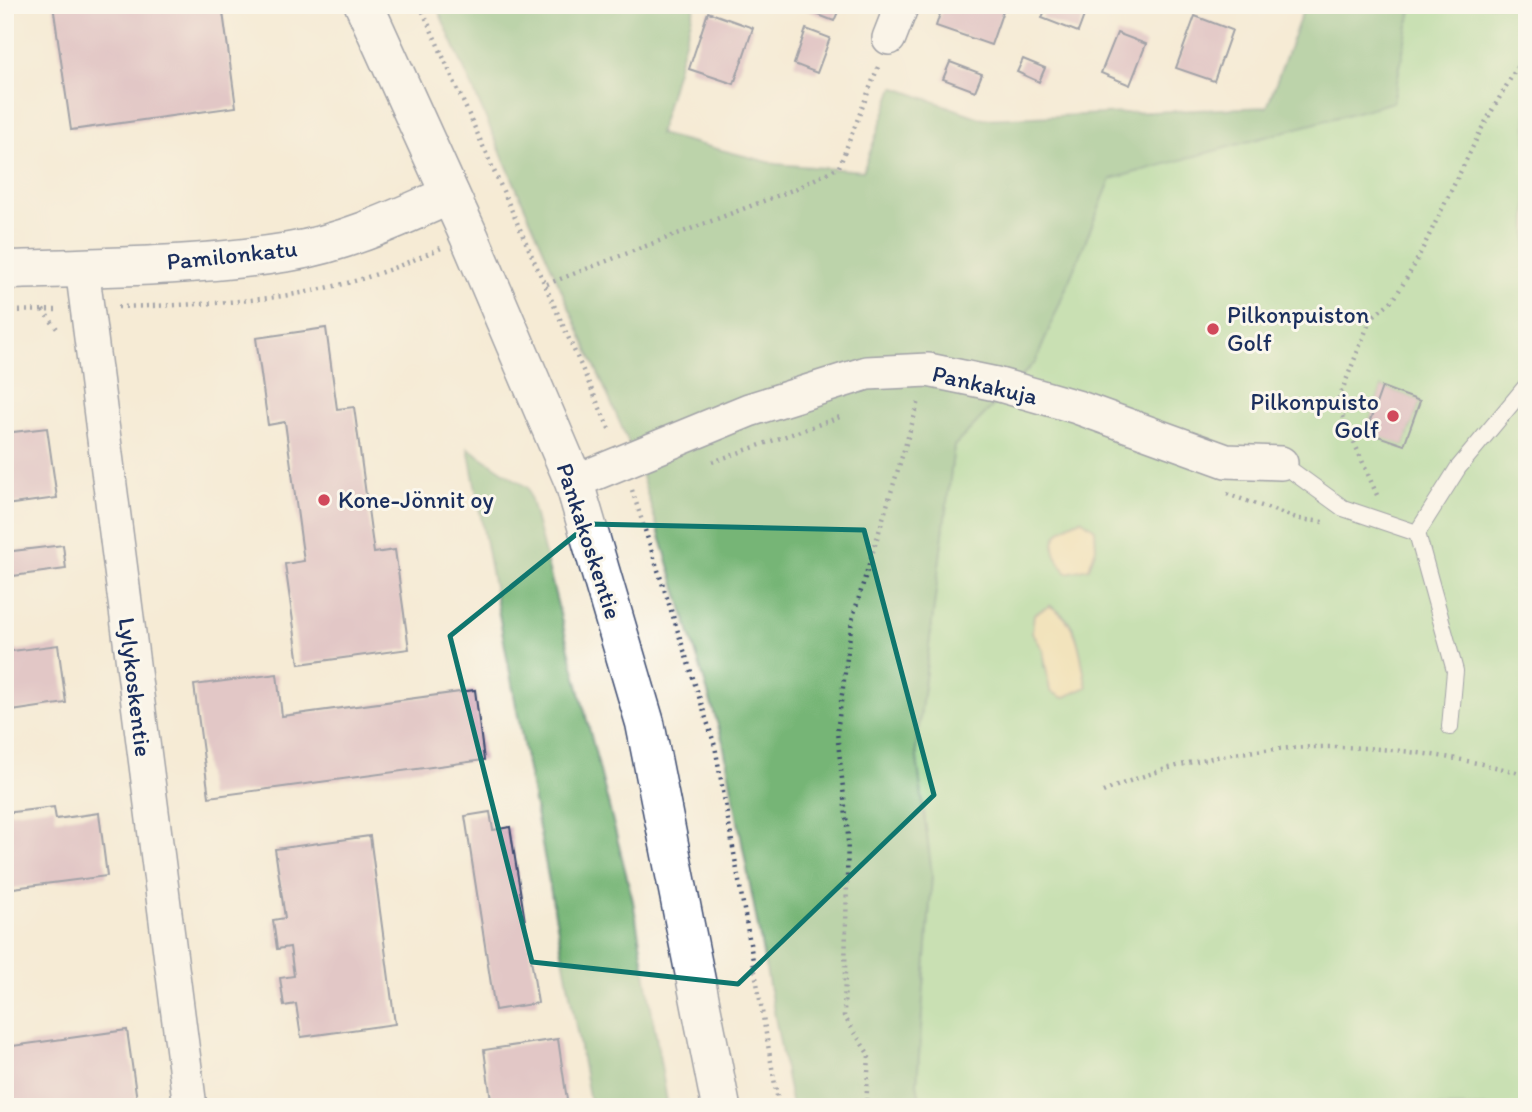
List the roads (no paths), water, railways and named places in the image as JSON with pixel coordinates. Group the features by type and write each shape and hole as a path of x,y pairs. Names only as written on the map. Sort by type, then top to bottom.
{"main road":[{"name":"Pankakoskentie","path":"364,5 450,195 573,482 645,723 721,1107"},
{"name":"Pamilonkatu","path":"5,270 191,262 290,252 374,229 450,195"}],"street":[{"path":"889,38 902,5"},
{"name":"Lylykoskentie","path":"82,268 190,1107"},
{"name":"Pankakuja","path":"573,482 749,410 867,373 927,386 996,384 1076,407 1226,461 1281,463"}],"lane":[{"path":"1450,727 1455,671 1417,533 1458,468 1527,385"},
{"path":"1281,463 1343,508 1417,533"}],"place":[{"name":"Pilkonpuiston Golf","path":"1213,329"},
{"name":"Pilkonpuisto Golf","path":"1393,416"},
{"name":"Kone-Jönnit oy","path":"324,500"}]}
